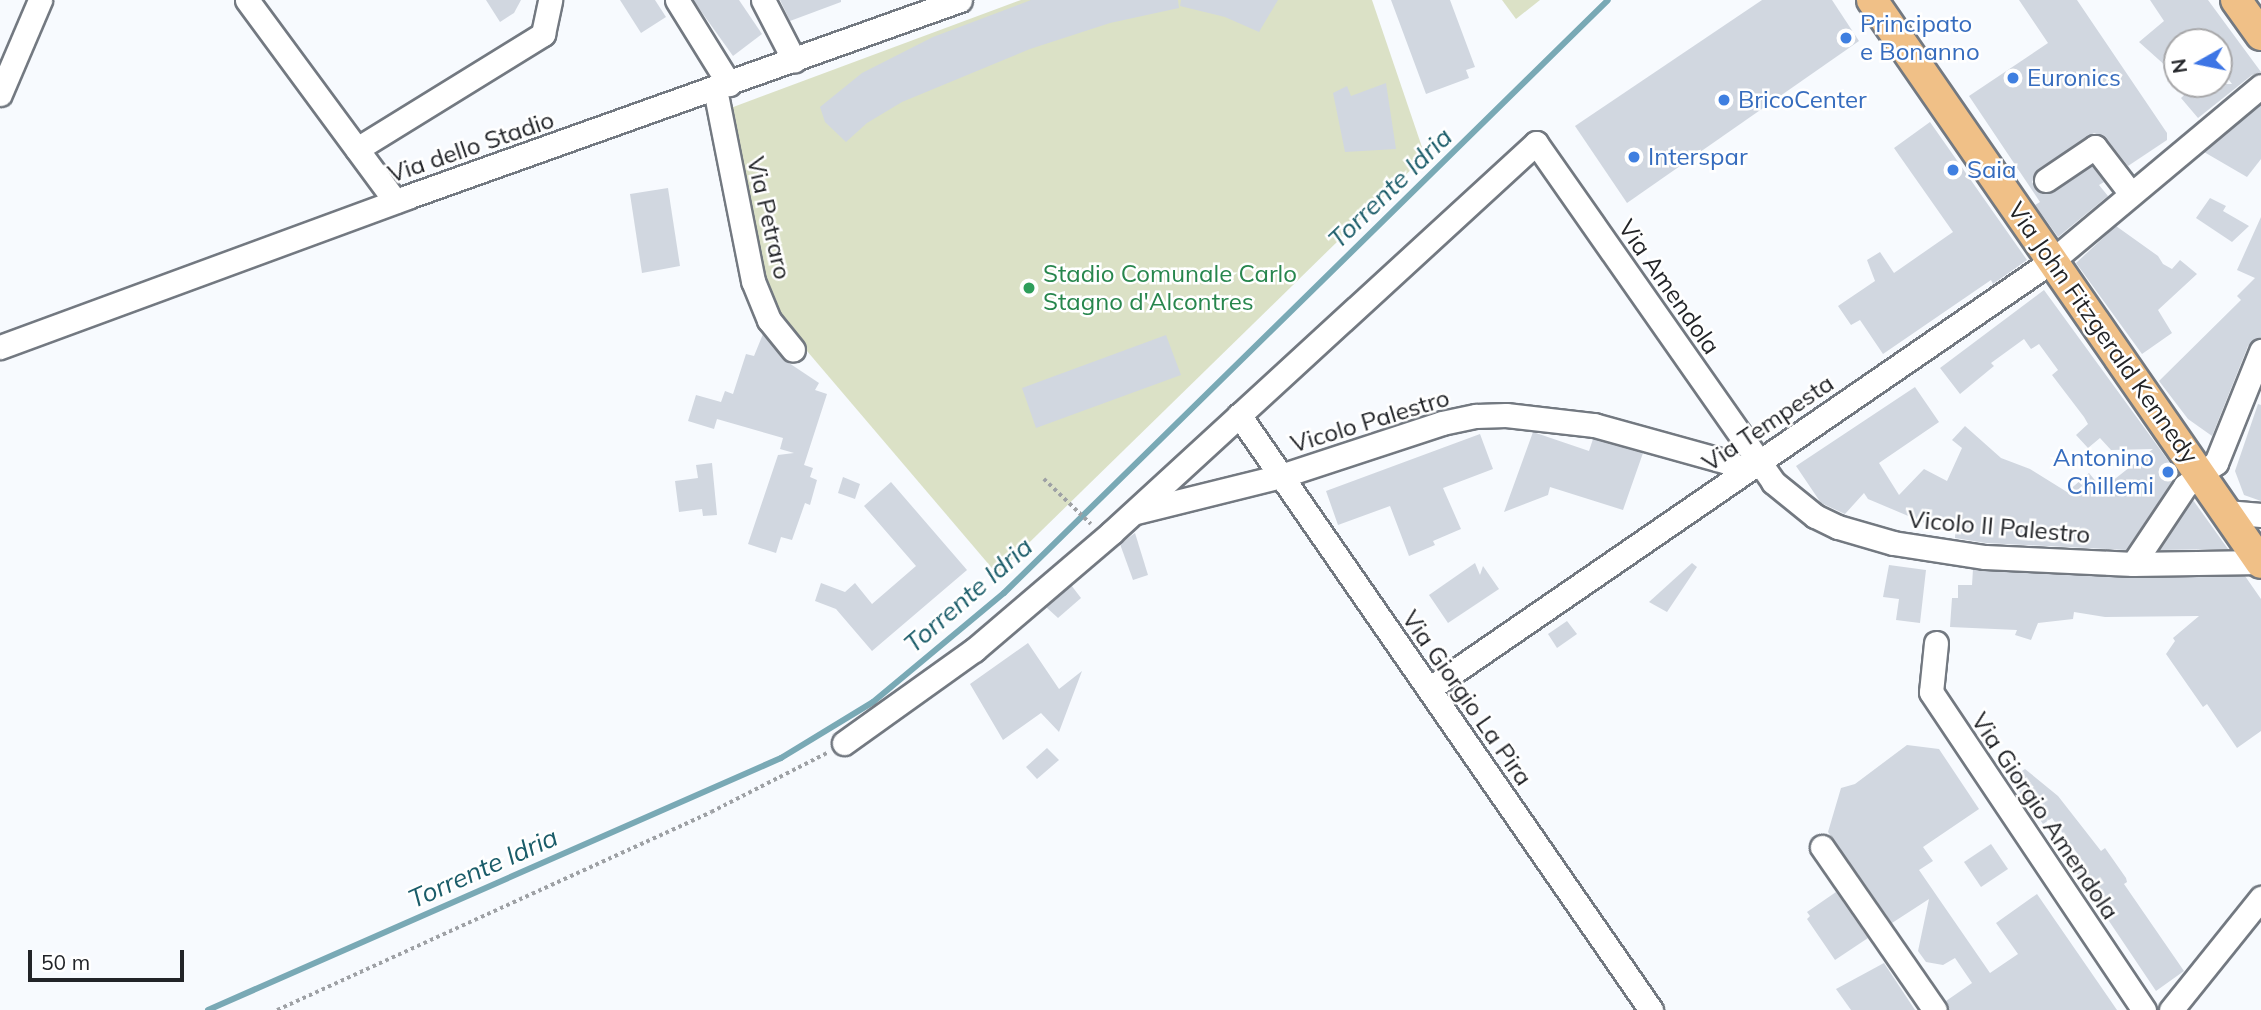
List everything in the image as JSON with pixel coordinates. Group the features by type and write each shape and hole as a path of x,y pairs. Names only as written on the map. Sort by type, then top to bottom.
{"main road":[{"name":"Via John Fitzgerald Kennedy","path":"1872,0 2261,562"},
{"path":"2236,0 2261,35"}],"street":[{"path":"0,94 40,0"},
{"path":"247,0 357,149 401,199"},
{"path":"357,149 542,34 550,0"},
{"path":"677,0 722,86"},
{"path":"762,0 794,60"},
{"name":"Via dello Stadio","path":"0,348 401,199 961,0"},
{"name":"Via Petraro","path":"722,86 753,281 769,320 793,350"},
{"name":"Via Tempesta","path":"1429,690 2053,260 2261,86"},
{"name":"Via Amendola","path":"1239,415 1536,143 1752,466"},
{"path":"2046,180 2095,147 2131,194"},
{"path":"2133,564 2185,486 2216,463 2261,351"},
{"path":"844,743 974,650 1133,513 1239,415"},
{"name":"Via Giorgio La Pira","path":"1239,415 1651,1010"},
{"name":"Vicolo Palestro","path":"1133,513 1281,476 1442,423 1476,416 1506,415 1594,425 1727,462 1752,466"},
{"name":"Vicolo II Palestro","path":"1752,466 1815,516 1862,536 1985,557 2133,564 2261,562"},
{"path":"2226,512 2261,515"},
{"name":"Via Giorgio Amendola","path":"1936,643 1931,692 2144,1010"},
{"path":"1822,847 1935,1010"},
{"path":"2171,1010 2261,898"}],"path":[{"path":"1044,479 1095,528"},
{"path":"277,1010 723,806 782,778 844,743"}],"green space":[{"name":"Stadio Comunale Carlo Stagno d'Alcontres","path":"1021,0 1372,0 1425,156 997,574 778,317 763,281 728,109"},
{"path":"1502,0 1540,0 1516,19"}],"building":[{"path":"486,0 521,0 514,13 500,22"},
{"path":"620,0 655,0 666,17 641,33"},
{"path":"693,0 739,0 762,34 733,56"},
{"path":"780,0 841,0 841,2 790,21"},
{"path":"1031,0 1178,0 1179,8 1110,23 1030,49 902,102 867,123 846,142 825,122 820,107 862,73 933,37"},
{"path":"1181,0 1278,0 1259,32 1225,17 1180,6"},
{"path":"1391,0 1450,0 1475,67 1466,70 1469,78 1426,94"},
{"path":"1762,0 1832,0 1859,41 1627,203 1575,126"},
{"path":"2019,0 2077,0 2167,133 2167,140 2128,166 2106,138 2094,133 2038,169 2032,182 2040,193 2054,192 2092,166 2104,182 2099,185 2108,196 2058,237 2035,205 2040,202 1969,96 2048,43"},
{"path":"2150,0 2208,0 2229,28 2163,28 2163,63 2139,42 2164,21"},
{"path":"2233,34 2261,72 2252,75 2233,90"},
{"path":"1386,83 1396,149 1345,152 1333,93 1347,86 1351,96"},
{"path":"2181,98 2223,98 2198,118"},
{"path":"2261,104 2261,159 2247,177 2204,152"},
{"path":"1930,122 2027,260 1993,284 1991,280 1883,354 1860,320 1851,325 1838,306 1875,281 1867,260 1880,252 1894,273 1953,232 1894,148"},
{"path":"668,188 680,266 642,273 630,194"},
{"path":"2210,198 2226,206 2223,211 2249,226 2232,242 2196,218"},
{"path":"2261,217 2261,337 2248,346 2212,436 2188,419 2159,381 2241,300 2237,296 2255,278 2237,270"},
{"path":"2116,226 2158,256 2163,264 2172,269 2180,260 2197,274 2158,310 2172,333 2142,354 2076,263"},
{"path":"2044,290 2178,474 2126,550 1986,543 1955,538 1956,520 1933,518 1932,526 1868,499 1864,493 1845,514 1821,503 1796,466 1915,387 1939,422 1879,463 1899,495 1924,469 1947,481 1962,448 1952,440 1965,426 2001,458 2030,469 2067,492 2089,473 2102,489 2153,449 2111,450 2100,438 2088,448 2076,435 2088,424 2052,375 2058,370 2039,344 2031,349 2024,339 1991,363 1994,366 1960,394 1940,368"},
{"path":"763,334 783,359 819,383 815,390 827,394 804,465 813,468 810,477 817,480 810,505 805,503 792,540 781,537 776,553 748,544 778,455 794,453 780,449 783,438 717,419 714,429 688,421 696,395 721,402 725,391 733,394 746,354 754,356"},
{"path":"1166,335 1181,375 1036,428 1022,388"},
{"path":"2258,404 2261,405 2261,501 2244,495 2235,471"},
{"path":"1533,432 1589,451 1593,439 1643,453 1623,510 1550,487 1548,495 1504,512"},
{"path":"1480,434 1493,469 1443,488 1461,529 1433,541 1435,545 1409,556 1390,506 1338,525 1326,491"},
{"path":"712,463 717,515 703,516 702,509 679,512 675,481 698,478 696,465"},
{"path":"843,477 860,484 855,499 838,493"},
{"path":"891,482 967,570 872,651 836,609 815,601 821,583 845,592 855,583 872,604 916,566 864,506"},
{"path":"2193,500 2228,549 2159,550"},
{"path":"1135,533 1148,575 1133,580 1120,544"},
{"path":"1475,563 1480,575 1483,566 1499,589 1448,623 1429,595"},
{"path":"1692,563 1697,567 1667,612 1649,602"},
{"path":"1889,565 1926,570 1920,623 1896,620 1899,599 1883,597"},
{"path":"1973,569 2132,578 2245,576 2261,599 2261,731 2237,748 2207,704 2203,707 2166,654 2175,641 2173,638 2199,616 2105,617 2074,612 2073,619 2038,623 2031,640 2015,635 2017,630 1950,627 1952,598 1958,598 1958,585 1972,585"},
{"path":"1071,585 1081,598 1058,618 1046,607"},
{"path":"1567,621 1577,634 1557,648 1548,634"},
{"path":"1028,643 1059,689 1082,671 1059,732 1041,713 1003,740 970,684"},
{"path":"1907,745 1939,749 1979,809 1923,847 1933,861 1919,870 1990,973 2018,954 1996,923 2037,894 2117,1010 1949,1010 1946,1001 1972,983 1955,958 1943,965 1926,962 1918,951 1929,899 1892,923 1828,832 1841,788 1855,784"},
{"path":"1047,748 1059,760 1037,779 1026,767"},
{"path":"2025,769 2058,796 2101,851 2105,848 2126,878 2127,882 2124,884 2184,971 2156,991 2074,869 2084,863 2052,818 2043,824 2010,779"},
{"path":"1991,844 2008,869 1981,887 1964,862"},
{"path":"1836,892 1868,938 1835,960 1807,919 1810,916 1807,912"},
{"path":"1884,963 1915,1010 1851,1010 1836,989"}],"waterway":[{"name":"Torrente Idria","path":"208,1010 781,758 873,702 1004,593 1608,0"}],"place":[{"name":"Principato e Bonanno","path":"1846,38"},
{"name":"Euronics","path":"2013,78"},
{"name":"BricoCenter","path":"1724,100"},
{"name":"Interspar","path":"1634,157"},
{"name":"Saia","path":"1953,170"},
{"name":"Stadio Comunale Carlo Stagno d'Alcontres","path":"1029,288"},
{"name":"Antonino Chillemi","path":"2168,472"}]}
